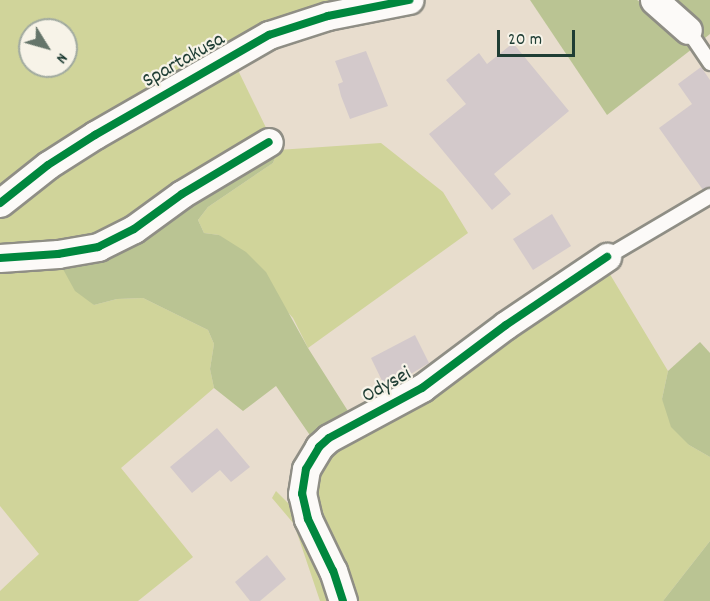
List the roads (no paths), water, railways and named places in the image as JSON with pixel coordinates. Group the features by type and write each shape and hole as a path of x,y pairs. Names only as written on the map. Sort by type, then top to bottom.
{"street":[{"name":"Spartakusa","path":"0,203 48,165 95,135 269,34 328,16 409,0"},
{"path":"654,0 688,30"},
{"path":"0,258 99,247 134,229 183,194 269,142"},
{"name":"Odysei","path":"343,601 333,571 308,519 302,494 306,469 319,447 329,438 422,388 524,312 608,257"}],"lane":[{"path":"688,30 710,63"},
{"path":"608,257 710,196"}]}
